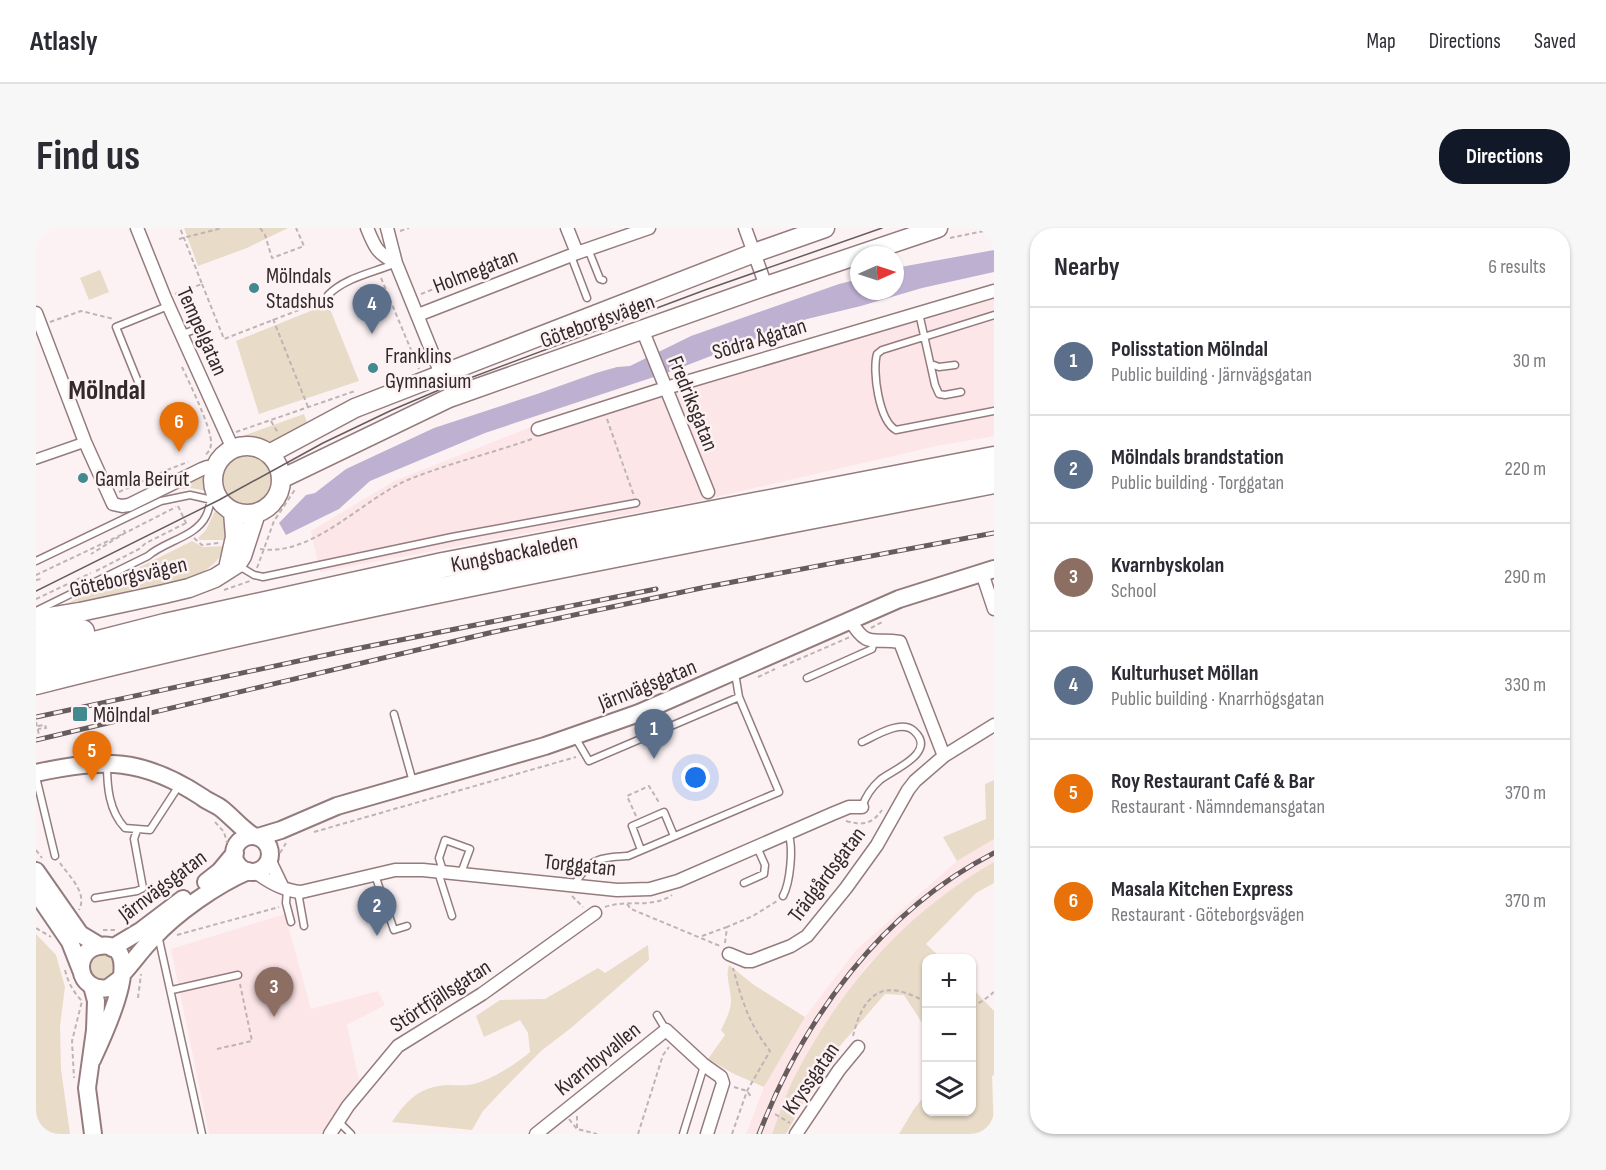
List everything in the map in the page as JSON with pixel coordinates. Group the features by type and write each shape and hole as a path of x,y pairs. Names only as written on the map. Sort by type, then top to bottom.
{"highway":[{"name":"Kungsbackaleden","path":"36,659 165,626 443,565 994,459"},
{"name":"Kungsbackaleden","path":"36,682 170,649 449,588 994,482"},
{"path":"36,640 102,629 165,626"}],"main road":[{"name":"Göteborgsvägen","path":"269,454 355,408 754,253 825,228"},
{"name":"Göteborgsvägen","path":"281,479 449,398 938,228"},
{"path":"215,487 244,514 256,513 266,508 280,490 279,468 269,454 259,448 249,446 233,449 221,457 215,487 235,557"},
{"path":"235,557 256,513"},
{"name":"Göteborgsvägen","path":"36,619 80,612 189,588 215,578 235,557"}],"street":[{"name":"Tempelgatan","path":"137,228 181,335 233,449"},
{"path":"367,228 375,248 396,263"},
{"path":"387,228 396,263 441,374"},
{"path":"567,228 579,253"},
{"name":"Holmegatan","path":"418,315 649,228"},
{"path":"745,228 766,286"},
{"name":"Södra Ågatan","path":"538,429 665,385 994,291"},
{"path":"36,313 85,442 113,504 129,505 207,467 215,487"},
{"name":"Fredriksgatan","path":"642,329 708,492"},
{"path":"36,459 85,442"},
{"path":"988,571 994,609"},
{"name":"Järnvägsgatan","path":"271,860 283,837 308,826 336,806 574,736 639,713 899,599 988,571"},
{"path":"850,620 858,634 864,639 874,642 887,640 900,642 944,756"},
{"name":"Trädgårdsgatan","path":"726,951 746,961 752,961 807,936 877,845 908,790 944,756 994,725"},
{"path":"36,775 83,765 106,764 147,769 163,774 220,807 241,828 267,844 271,860 289,889"},
{"path":"212,804 215,812 231,831 238,864 264,879 289,889"},
{"name":"Torggatan","path":"289,889 308,891 395,870 440,871 617,890 650,889 666,886 849,807 862,807"},
{"name":"Järnvägsgatan","path":"256,836 308,826"},
{"path":"236,849 243,838 256,836"},
{"name":"Järnvägsgatan","path":"106,947 132,936 220,871 236,849"},
{"path":"251,871 264,867 271,860"},
{"path":"36,871 64,914 84,938 106,947 122,959 120,994 92,1060"},
{"name":"Järnvägsgatan","path":"121,976 142,951 226,880 251,871"},
{"path":"36,892 64,914 70,942 85,981 98,988 108,988 121,976"},
{"name":"Störtfjällsgatan","path":"330,1134 348,1106 398,1046 482,994 595,913"},
{"path":"81,970 81,961 85,954 92,948 106,947"},
{"path":"92,986 96,1001 92,1060 87,1088 93,1134"},
{"name":"Kvarnbyvallen","path":"536,1134 666,1030 704,1065 721,1077 723,1083"},
{"name":"Kryssgatan","path":"798,1132 839,1070 858,1047"},
{"path":"707,1134 723,1083"}],"lane":[{"path":"579,253 603,280"},
{"path":"579,253 587,298"},
{"path":"328,295 337,286 396,263"},
{"path":"141,389 116,327 167,302"},
{"path":"919,312 939,394 961,392"},
{"path":"994,315 882,350 877,354 874,372 882,408 891,427 896,430 994,411"},
{"path":"181,335 195,328 198,325 198,319"},
{"path":"931,364 939,367 955,364"},
{"path":"36,611 148,556 156,549 191,532 205,518 215,487"},
{"path":"36,561 161,501 215,487"},
{"path":"235,557 254,574 263,577 421,543 636,503"},
{"path":"807,678 872,649 874,642"},
{"path":"574,885 586,866 605,857 628,856 779,792 739,697 735,672"},
{"path":"574,736 589,761 739,697"},
{"path":"394,714 413,783"},
{"path":"862,742 892,728 903,727 916,732 920,744 915,756 882,778 868,792 862,807"},
{"path":"106,764 108,791 117,820 125,828 150,830 181,783"},
{"path":"36,775 55,856"},
{"path":"641,850 632,826 664,812 674,836"},
{"path":"95,898 137,891 142,888 134,839 137,830"},
{"path":"783,896 787,889 792,842 788,833"},
{"path":"452,916 440,871 439,858 445,840 470,849 461,873"},
{"path":"744,883 764,874 765,865 757,847"},
{"path":"375,874 394,930 407,926"},
{"path":"289,889 286,903 291,922"},
{"path":"289,889 304,926"},
{"path":"159,937 201,1134"},
{"path":"172,990 238,975"},
{"path":"657,1015 666,1030"},
{"path":"683,1134 704,1065"},
{"path":"338,1121 351,1134"}],"path":[{"path":"180,228 224,339 320,302 328,295"},
{"path":"179,239 222,228"},
{"path":"260,228 265,235 272,258 304,246 296,228"},
{"path":"379,271 419,369"},
{"path":"418,295 475,273"},
{"path":"167,302 201,284"},
{"path":"41,325 81,311 114,319"},
{"path":"273,319 308,407"},
{"path":"180,362 212,442 208,453 215,487"},
{"path":"603,408 636,503"},
{"path":"36,575 178,506 195,540 202,544 227,543 235,557 264,550 287,548 309,540 410,479 533,438 538,429"},
{"path":"212,442 216,440"},
{"path":"113,504 119,492 194,460"},
{"path":"167,470 173,483"},
{"path":"258,567 274,521 302,481"},
{"path":"36,599 140,549 146,543 186,523"},
{"path":"91,554 124,531"},
{"path":"146,543 151,544"},
{"path":"84,549 89,549"},
{"path":"36,580 41,579"},
{"path":"36,722 39,735"},
{"path":"308,826 579,756"},
{"path":"639,823 627,796 649,786 664,812"},
{"path":"271,860 278,866 280,851 289,840"},
{"path":"55,856 81,895 82,905 64,914 53,936 56,943"},
{"path":"595,913 606,906 646,904 675,894"},
{"path":"700,937 772,906 783,896"},
{"path":"159,937 168,940 182,933 280,907 282,903"},
{"path":"627,904 632,909 700,937 726,951"},
{"path":"64,914 84,916"},
{"path":"36,927 47,936 53,936"},
{"path":"727,927 726,951 743,1007 770,1051 747,1092 732,1134"},
{"path":"97,929 112,931 127,929 132,936"},
{"path":"138,998 142,968 148,957 142,951"},
{"path":"64,962 68,980 82,1001 72,1041 74,1083"},
{"path":"217,1049 252,1041 238,975"},
{"path":"858,1047 853,1037 856,1022 872,994 886,990 899,991 922,1000"},
{"path":"976,1005 994,992"},
{"path":"638,1134 663,1054 675,1039"},
{"path":"723,1083 747,1092 752,1098"},
{"path":"577,1101 577,1129 597,1134"},
{"path":"775,1114 798,1132"}],"shaded area":[{"path":"184,228 288,228 247,248 198,266"},
{"path":"994,250 994,272 904,293 904,266"},
{"path":"100,270 109,292 89,300 80,278"},
{"path":"850,281 850,300 881,300 807,319 672,371 485,433 370,481 339,509 286,535 279,523 306,495 315,493 346,469 434,428 596,373 630,366 691,336"},
{"path":"994,284 994,436 937,446 694,502 320,572 311,531 394,481 536,425 705,369"},
{"path":"328,304 359,381 259,414 236,341"},
{"path":"304,414 307,422 277,441 260,443 243,436"},
{"path":"242,453 252,453 262,457 270,465 274,480 270,495 262,503 252,507 242,507 232,503 224,495 220,485 220,475 224,465 232,457"},
{"path":"209,472 207,491 181,489 180,485"},
{"path":"218,509 225,516 228,540 200,540 198,538 206,530"},
{"path":"192,541 203,547 225,546 222,554 205,571 174,584 60,607"},
{"path":"994,780 994,839 957,861 943,837 986,819 985,784"},
{"path":"994,839 994,862 948,892 868,964 834,1011 797,1072 772,1134 746,1134 764,1087 805,1017 856,950 957,861"},
{"path":"994,862 994,883 976,893 926,944 937,954 922,954 922,1023 904,995 885,994 826,1062 786,1134 772,1134 798,1070 836,1007 881,952 906,927 962,882"},
{"path":"285,914 311,1009 378,991 385,1005 347,1025 360,1084 326,1134 209,1134 171,949"},
{"path":"36,934 56,955 65,987 60,1026 61,1069 70,1134 36,1134"},
{"path":"648,945 649,960 541,1051 483,1111 472,1130 392,1122 403,1107 421,1092 437,1086 468,1085 481,1082 504,1071 530,1052 528,1033 520,1020 484,1037 476,1016 500,1000 545,999 598,968 605,973"},
{"path":"102,954 111,958 115,967 111,976 102,980 93,976 89,967 93,958"},
{"path":"729,965 754,985 805,1017 764,1087 708,1059 725,1035 721,1030 731,1005"},
{"path":"976,992 994,1011 994,1075 992,1076 994,1134 899,1134 922,1099 922,1116 976,1116"}],"tram line":[{"path":"36,591 219,500 323,443 392,410 446,387 705,290 882,228"}],"railway":[{"path":"36,740 489,633 706,587 994,533"},
{"path":"36,717 345,651 656,589"},
{"path":"759,1134 777,1091 799,1049 823,1009 851,972 882,937 916,905 953,877 994,853"}],"place":[{"name":"Mölndals Stadshus","path":"254,288"},
{"name":"Kulturhuset Möllan","path":"372,334"},
{"name":"Franklins Gymnasium","path":"373,368"},
{"name":"Masala Kitchen Express","path":"179,452"},
{"name":"Gamla Beirut","path":"83,478"},
{"name":"Mölndal","path":"80,714"},
{"name":"Polisstation Mölndal","path":"654,759"},
{"name":"Roy Restaurant Café & Bar","path":"92,781"},
{"name":"Mölndals brandstation","path":"377,936"},
{"name":"Kvarnbyskolan","path":"274,1017"}],"district":[{"name":"Mölndal","path":"107,389"}]}
